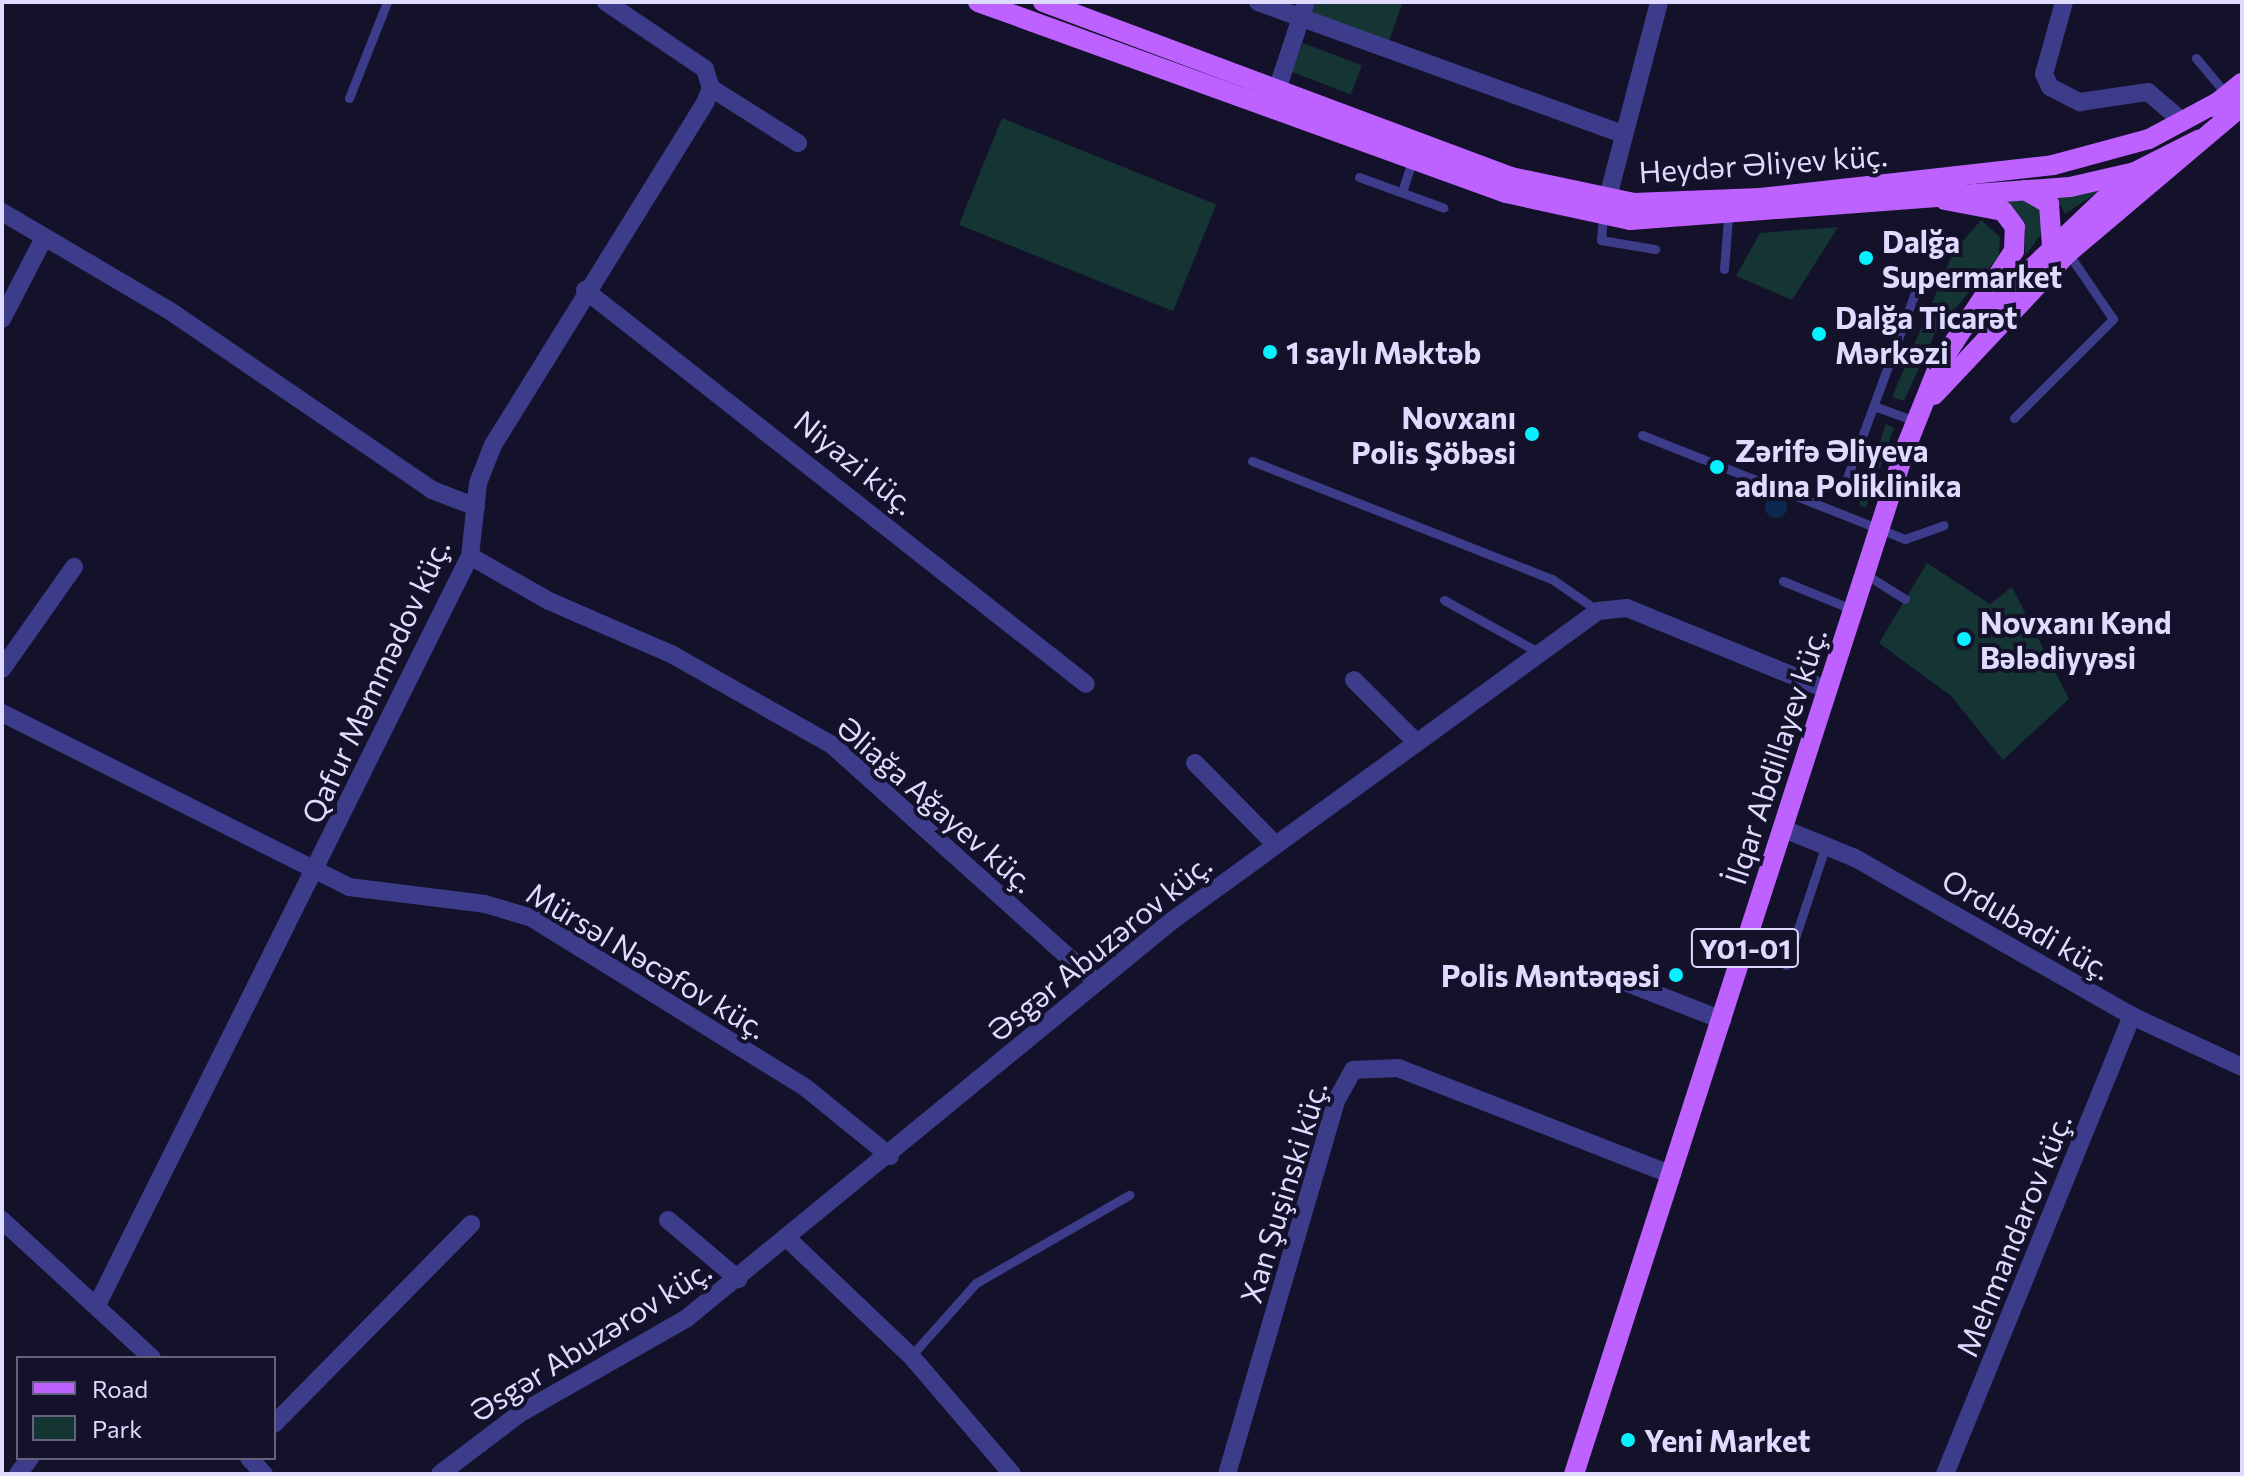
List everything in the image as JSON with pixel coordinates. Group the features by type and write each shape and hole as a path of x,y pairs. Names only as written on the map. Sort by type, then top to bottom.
{"main road":[{"name":"Heydər Əliyev küç.","path":"978,2 1604,208 1760,198 1991,174 2086,159 2183,122 2233,96"},
{"name":"Heydər Əliyev küç.","path":"1043,2 1413,158 1540,204 1728,218 1945,200"},
{"path":"1916,421 2060,248 2198,140 2233,96"},
{"path":"1916,421 1968,333 2060,248 2135,172 2233,96"},
{"path":"1945,200 2135,172 2198,140"},
{"path":"1991,174 2049,204 2060,248"},
{"path":"1916,421 1945,355 2016,239 2003,211 1945,200"},
{"name":"İlqar Abdillayev küç.","path":"1574,1474 1916,421"}],"street":[{"path":"606,2 705,69 711,88 798,143"},
{"path":"1258,2 1300,20 1622,134"},
{"path":"1274,98 1306,2"},
{"path":"1604,208 1659,2"},
{"path":"2064,2 2044,74 2050,87 2080,102 2148,92 2183,122"},
{"name":"Qafur Məmmədov küç.","path":"97,1305 470,556 476,507 493,445 711,88"},
{"path":"2,212 167,309 432,490 476,507"},
{"path":"2,319 44,238"},
{"name":"Niyazi küç.","path":"585,290 1086,684"},
{"name":"Əliağa Ağayev küç.","path":"470,556 549,601 673,655 832,745 1096,982"},
{"path":"2,669 74,567"},
{"path":"1598,611 1627,608 1828,690"},
{"name":"Əsgər Abuzərov küç.","path":"440,1474 491,1432 652,1340 738,1279 789,1240 1096,982 1274,843 1545,655 1598,611"},
{"path":"1354,680 1417,743"},
{"name":"Mürsəl Nəcəfov küç.","path":"2,713 315,872 375,894 485,904 532,918 806,1088 890,1156"},
{"path":"1195,763 1274,843"},
{"name":"Ordubadi küç.","path":"1784,829 1826,845 2132,1016 2242,1067"},
{"path":"1620,980 1722,1020"},
{"name":"Mehmandarov küç.","path":"1945,1474 2132,1016"},
{"name":"Xan Şuşinski küç.","path":"1227,1474 1336,1101 1353,1070 1398,1068 1672,1175"},
{"path":"2,1220 97,1305 146,1356"},
{"path":"668,1220 738,1279"},
{"path":"276,1422 471,1224"},
{"path":"789,1240 911,1356 1012,1474"}],"lane":[{"path":"349,98 387,2"},
{"path":"2196,58 2233,96"},
{"path":"1402,192 1413,158"},
{"path":"1359,177 1444,208"},
{"path":"1604,208 1601,240 1655,249"},
{"path":"1724,269 1728,218"},
{"path":"2014,418 2113,319 2060,248"},
{"path":"1845,483 1916,290"},
{"path":"1874,406 1916,421"},
{"path":"1642,435 1879,530 1917,540 1944,525"},
{"path":"1252,461 1552,579 1598,611"},
{"path":"1865,574 1905,599"},
{"path":"1783,581 1854,610"},
{"path":"1444,600 1545,655"},
{"path":"1786,965 1826,845"},
{"path":"911,1356 976,1283 1129,1195"}],"green space":[{"path":"1316,2 1403,2 1389,41 1312,14"},
{"path":"1303,43 1362,66 1351,95 1292,72"},
{"path":"1002,118 1216,205 1173,311 959,225"},
{"path":"2101,190 2065,214 2056,196"},
{"path":"2029,198 2044,216 2044,230 2025,256 2025,222 2001,200"},
{"path":"1981,220 2000,237 1999,256 1935,333 1904,401 1892,397 1954,251"},
{"path":"1838,227 1792,300 1736,276 1760,233"},
{"path":"1886,424 1894,428 1866,508 1859,505"},
{"path":"1927,563 1990,604 2012,587 2069,699 2003,760 1951,696 1879,643"}],"water":[{"path":"1776,496 1784,499 1787,507 1784,515 1776,518 1768,515 1765,507 1768,499"}],"place":[{"name":"Dalğa Supermarket","path":"1866,258"},
{"name":"Dalğa Ticarət Mərkəzi","path":"1819,334"},
{"name":"1 saylı Məktəb","path":"1270,352"},
{"name":"Novxanı Polis Şöbəsi","path":"1532,434"},
{"name":"Zərifə Əliyeva adına Poliklinika","path":"1717,467"},
{"name":"Novxanı Kənd Bələdiyyəsi","path":"1964,639"},
{"name":"Polis Məntəqəsi","path":"1676,975"},
{"name":"Yeni Market","path":"1628,1440"}]}
